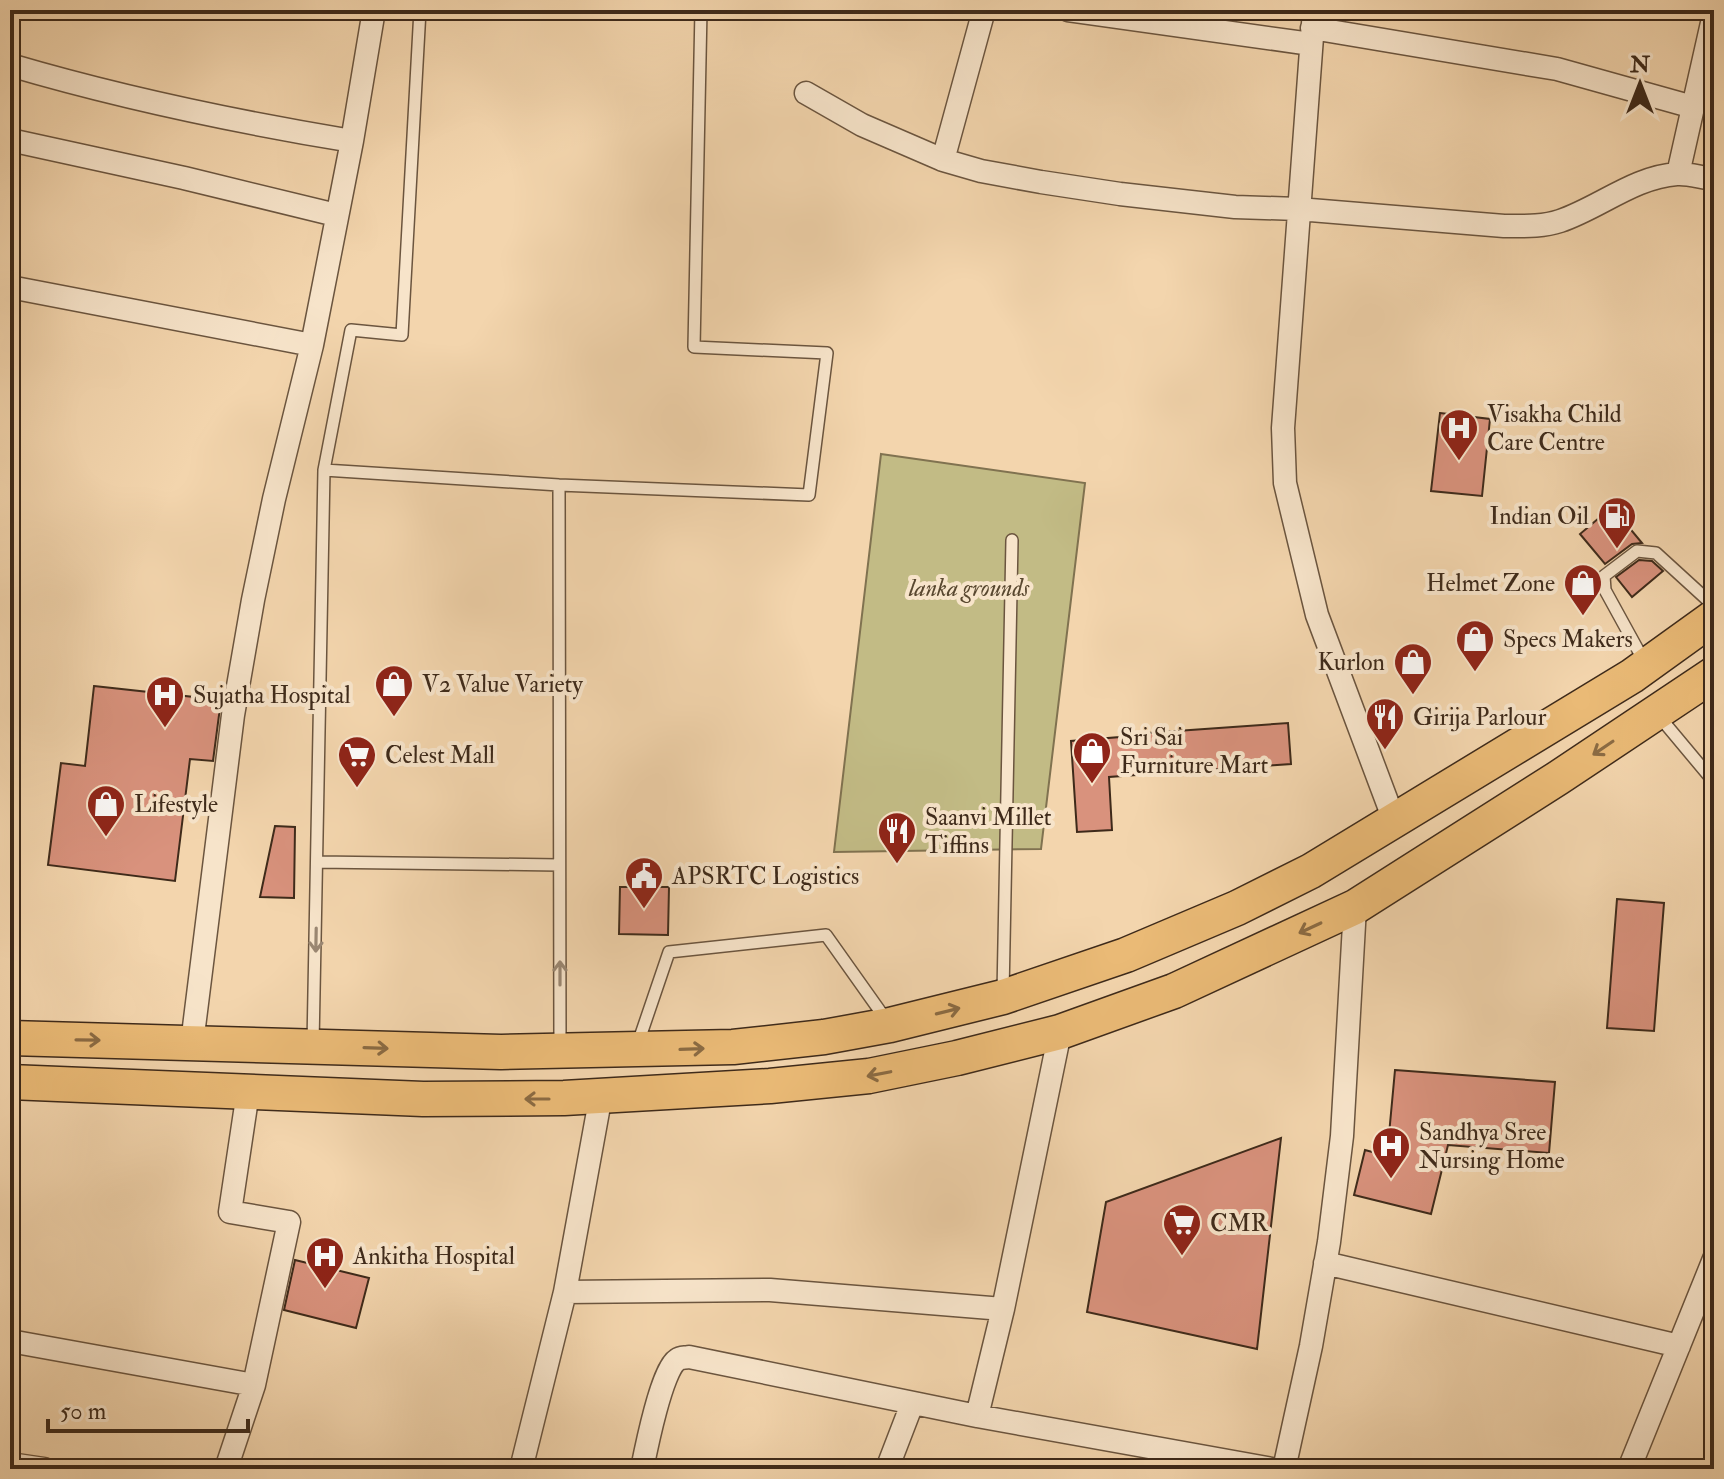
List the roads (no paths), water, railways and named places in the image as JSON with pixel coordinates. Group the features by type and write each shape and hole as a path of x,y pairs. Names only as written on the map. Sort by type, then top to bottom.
{"main road":[{"path":"10,1038 501,1052 733,1047 824,1037 890,1025 1003,997 1126,955 1237,908 1311,871 1647,665 1714,617"},
{"path":"10,1082 423,1099 564,1098 869,1076 957,1058 1060,1032 1174,991 1355,907 1546,786 1714,674"}],"street":[{"path":"192,1043 233,715 253,600 312,345 374,10"},
{"path":"943,160 984,10"},
{"path":"1068,10 1312,27 1557,69 1693,107"},
{"path":"1678,174 1714,14"},
{"path":"1312,27 1283,428 1285,483 1317,615 1394,820"},
{"path":"10,65 72,84 352,141"},
{"path":"806,93 862,125 943,160 981,171 1120,194 1235,207 1535,226 1560,221 1636,185 1678,174 1714,179"},
{"path":"10,140 336,215"},
{"path":"10,287 312,345"},
{"path":"1284,1469 1311,1346 1342,1136 1355,907"},
{"path":"977,1416 1003,1309 1060,1032"},
{"path":"226,1469 254,1385 289,1222 230,1212 248,1092"},
{"path":"521,1469 565,1292 601,1095"},
{"path":"1629,1469 1714,1259"},
{"path":"1325,1263 1679,1346"},
{"path":"565,1292 770,1290 1003,1309"},
{"path":"10,1341 254,1385"},
{"path":"642,1469 665,1379 674,1361 689,1357 912,1404 1272,1469"},
{"path":"887,1469 912,1404"},
{"path":"10,1464 44,1469"}],"lane":[{"path":"313,1046 324,470 351,330 402,335 420,10"},
{"path":"324,470 559,485 809,495 827,353 694,347 701,10"},
{"path":"559,485 559,1051"},
{"path":"1003,997 1012,540"},
{"path":"1647,665 1605,590 1604,576 1637,551 1656,553 1714,606"},
{"path":"1656,712 1714,782"},
{"path":"317,862 559,865"},
{"path":"635,1050 669,952 826,935 890,1025"}],"place":[{"name":"Visakha Child Care Centre","path":"1459,462"},
{"name":"Indian Oil","path":"1617,550"},
{"name":"Helmet Zone","path":"1583,617"},
{"name":"Specs Makers","path":"1475,673"},
{"name":"Kurlon","path":"1413,696"},
{"name":"V2 Value Variety","path":"394,718"},
{"name":"Sujatha Hospital","path":"165,729"},
{"name":"Girija Parlour","path":"1385,751"},
{"name":"Sri Sai Furniture Mart","path":"1092,785"},
{"name":"Celest Mall","path":"357,789"},
{"name":"Lifestyle","path":"106,838"},
{"name":"Saanvi Millet Tiffins","path":"897,865"},
{"name":"APSRTC Logistics","path":"644,910"},
{"name":"Sandhya Sree Nursing Home","path":"1391,1180"},
{"name":"CMR","path":"1182,1257"},
{"name":"Ankitha Hospital","path":"325,1290"}],"park label":[{"name":"lanka grounds","path":"969,588"}]}
